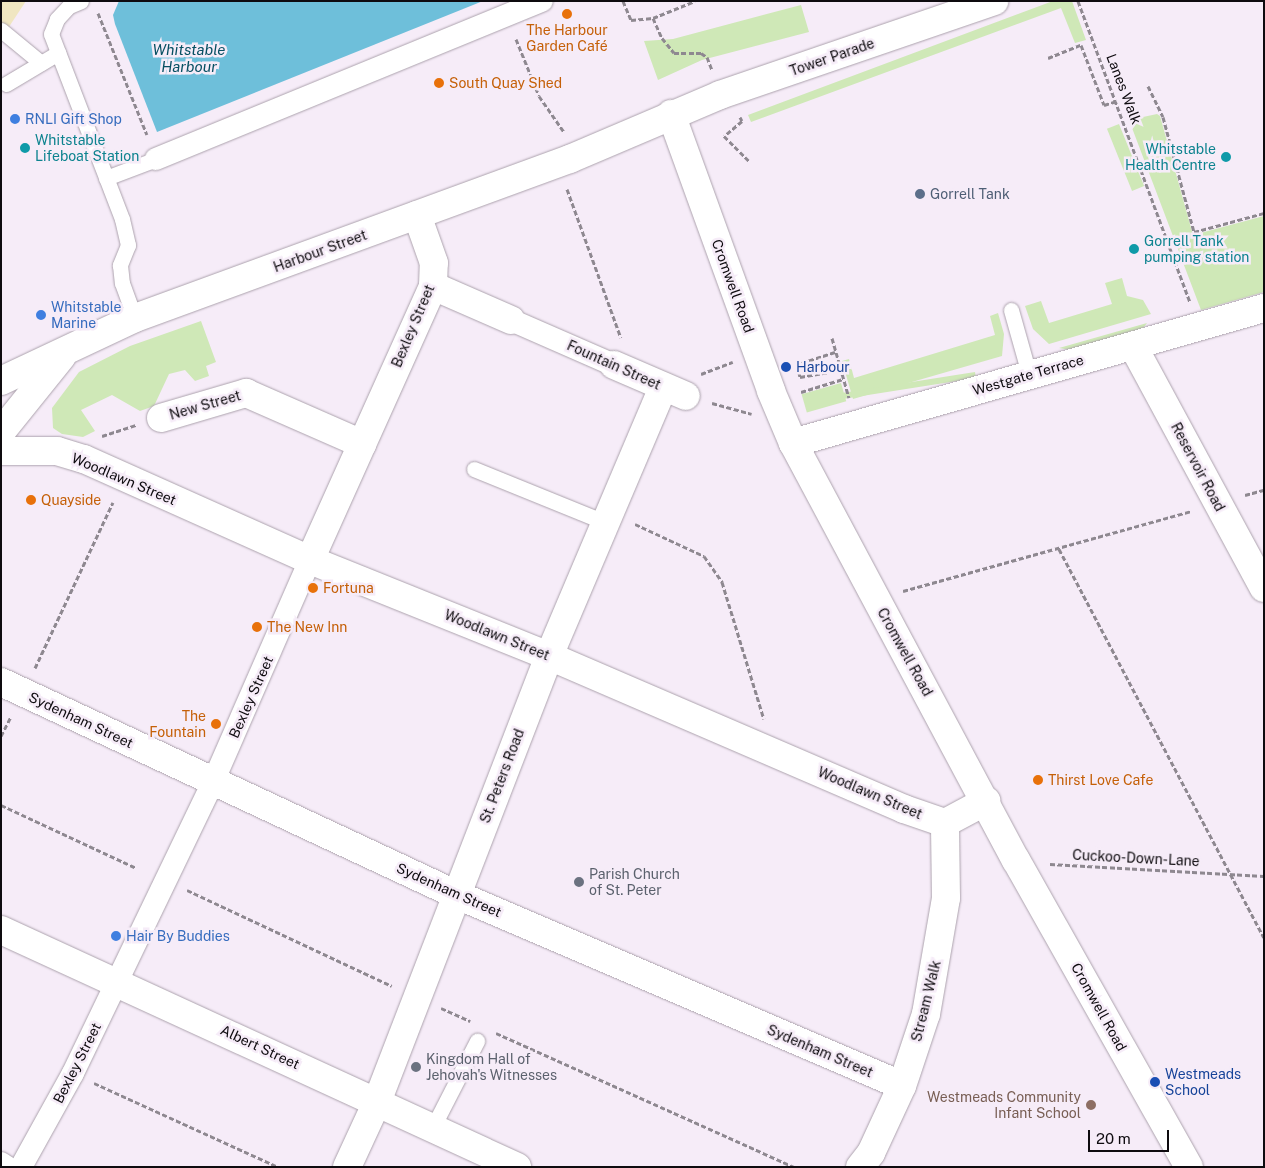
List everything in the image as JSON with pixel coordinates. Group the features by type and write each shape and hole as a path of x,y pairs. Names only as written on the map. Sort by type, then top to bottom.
{"street":[{"path":"156,158 542,1"},
{"name":"Tower Parade","path":"671,114 994,1"},
{"name":"Harbour Street","path":"1,435 70,347 135,318 570,159 671,114"},
{"name":"Cromwell Road","path":"671,114 757,354 793,443 1016,860 1189,1167"},
{"name":"Bexley Street","path":"22,1167 73,1073 213,782 433,286 434,263 417,215"},
{"name":"Fountain Street","path":"433,286 675,392"},
{"name":"Westgate Terrace","path":"793,443 1264,308"},
{"name":"Reservoir Road","path":"1133,346 1264,588"},
{"path":"1,381 70,347"},
{"name":"St. Peters Road","path":"347,1167 377,1102 455,894 549,656 609,518 675,392"},
{"name":"New Street","path":"161,418 246,393 362,444"},
{"name":"Woodlawn Street","path":"1,435 84,459 124,479 310,560 549,656 904,809 945,823"},
{"name":"Sydenham Street","path":"13,688 455,894 902,1086"},
{"path":"945,823 986,801"},
{"name":"Stream Walk","path":"860,1167 871,1153 902,1086 926,1014 941,936 946,898 945,823"},
{"name":"Albert Street","path":"1,930 118,982 517,1167"},
{"path":"1,1163 8,1167"}],"lane":[{"path":"81,1 69,6 56,19 51,34 122,219 128,245 120,265 122,283 135,318"},
{"path":"1,30 41,63"},
{"path":"6,84 58,53"},
{"path":"106,178 156,158"},
{"path":"1011,310 1030,374"},
{"path":"474,468 609,518"},
{"path":"433,1127 476,1041"}],"path":[{"path":"623,1 631,20 653,18 695,1"},
{"name":"Lanes Walk","path":"1078,1 1200,326"},
{"path":"97,10 156,158"},
{"path":"507,16 539,96 563,126 565,134"},
{"path":"653,18 662,38 674,53 701,53 708,57 712,71"},
{"path":"1048,58 1081,45 1104,105 1117,101"},
{"path":"1148,86 1163,117 1194,232 1264,213"},
{"path":"742,121 724,136 749,161"},
{"path":"566,185 624,370"},
{"path":"832,338 851,404"},
{"path":"835,352 797,364 800,377 840,370"},
{"path":"675,392 757,354"},
{"path":"793,395 843,379"},
{"path":"675,392 756,415"},
{"name":"New Street","path":"84,459 92,439 161,418"},
{"path":"13,688 124,479"},
{"path":"876,598 1059,549 1217,503"},
{"path":"609,518 704,556 722,582 772,751"},
{"path":"1059,549 1264,936"},
{"path":"1,805 136,868"},
{"name":"Cuckoo-Down-Lane","path":"1016,860 1032,852 1039,864 1264,876"},
{"path":"73,1073 278,1167"}],"green space":[{"path":"1053,1 1072,1 1086,40 1075,43 1061,8 751,122 748,115"},
{"path":"801,5 809,32 702,60 658,80 644,41 673,39"},
{"path":"1157,114 1160,116 1193,235 1264,216 1264,292 1201,310 1129,120"},
{"path":"1119,124 1144,186 1132,191 1107,129"},
{"path":"1122,278 1127,296 1143,300 1151,314 1049,344 1033,329 1025,306 1041,301 1049,323 1112,304 1105,283"},
{"path":"998,313 1004,334 1002,356 853,399 842,361 849,359 854,378 995,335 990,316"},
{"path":"201,321 216,362 206,366 209,376 195,381 185,370 169,374 154,406 140,411 112,395 81,410 95,431 83,437 62,434 53,428 52,408 79,372 130,346"},
{"path":"1147,323 1141,331 1071,350 1059,348"},
{"path":"975,372 976,378 819,403 818,397"},
{"path":"841,383 846,401 807,413 802,394"}],"sand":[{"path":"1,1 26,1 1,39"}],"water":[{"name":"Whitstable Harbour","path":"119,1 483,1 157,132 115,24 113,15"}],"place":[{"name":"The Harbour Garden Café","path":"567,14"},
{"name":"South Quay Shed","path":"439,83"},
{"name":"RNLI Gift Shop","path":"15,119"},
{"name":"Whitstable Lifeboat Station","path":"25,148"},
{"name":"Whitstable Health Centre","path":"1226,157"},
{"name":"Gorrell Tank","path":"920,194"},
{"name":"Gorrell Tank pumping station","path":"1134,249"},
{"name":"Whitstable Marine","path":"41,315"},
{"name":"Harbour","path":"786,367"},
{"name":"Quayside","path":"31,500"},
{"name":"Fortuna","path":"313,588"},
{"name":"The New Inn","path":"257,627"},
{"name":"The Fountain","path":"216,724"},
{"name":"Thirst Love Cafe","path":"1038,780"},
{"name":"Parish Church of St. Peter","path":"579,882"},
{"name":"Hair By Buddies","path":"116,936"},
{"name":"Kingdom Hall of Jehovah's Witnesses","path":"416,1067"},
{"name":"Westmeads School","path":"1155,1082"},
{"name":"Westmeads Community Infant School","path":"1091,1105"}]}
